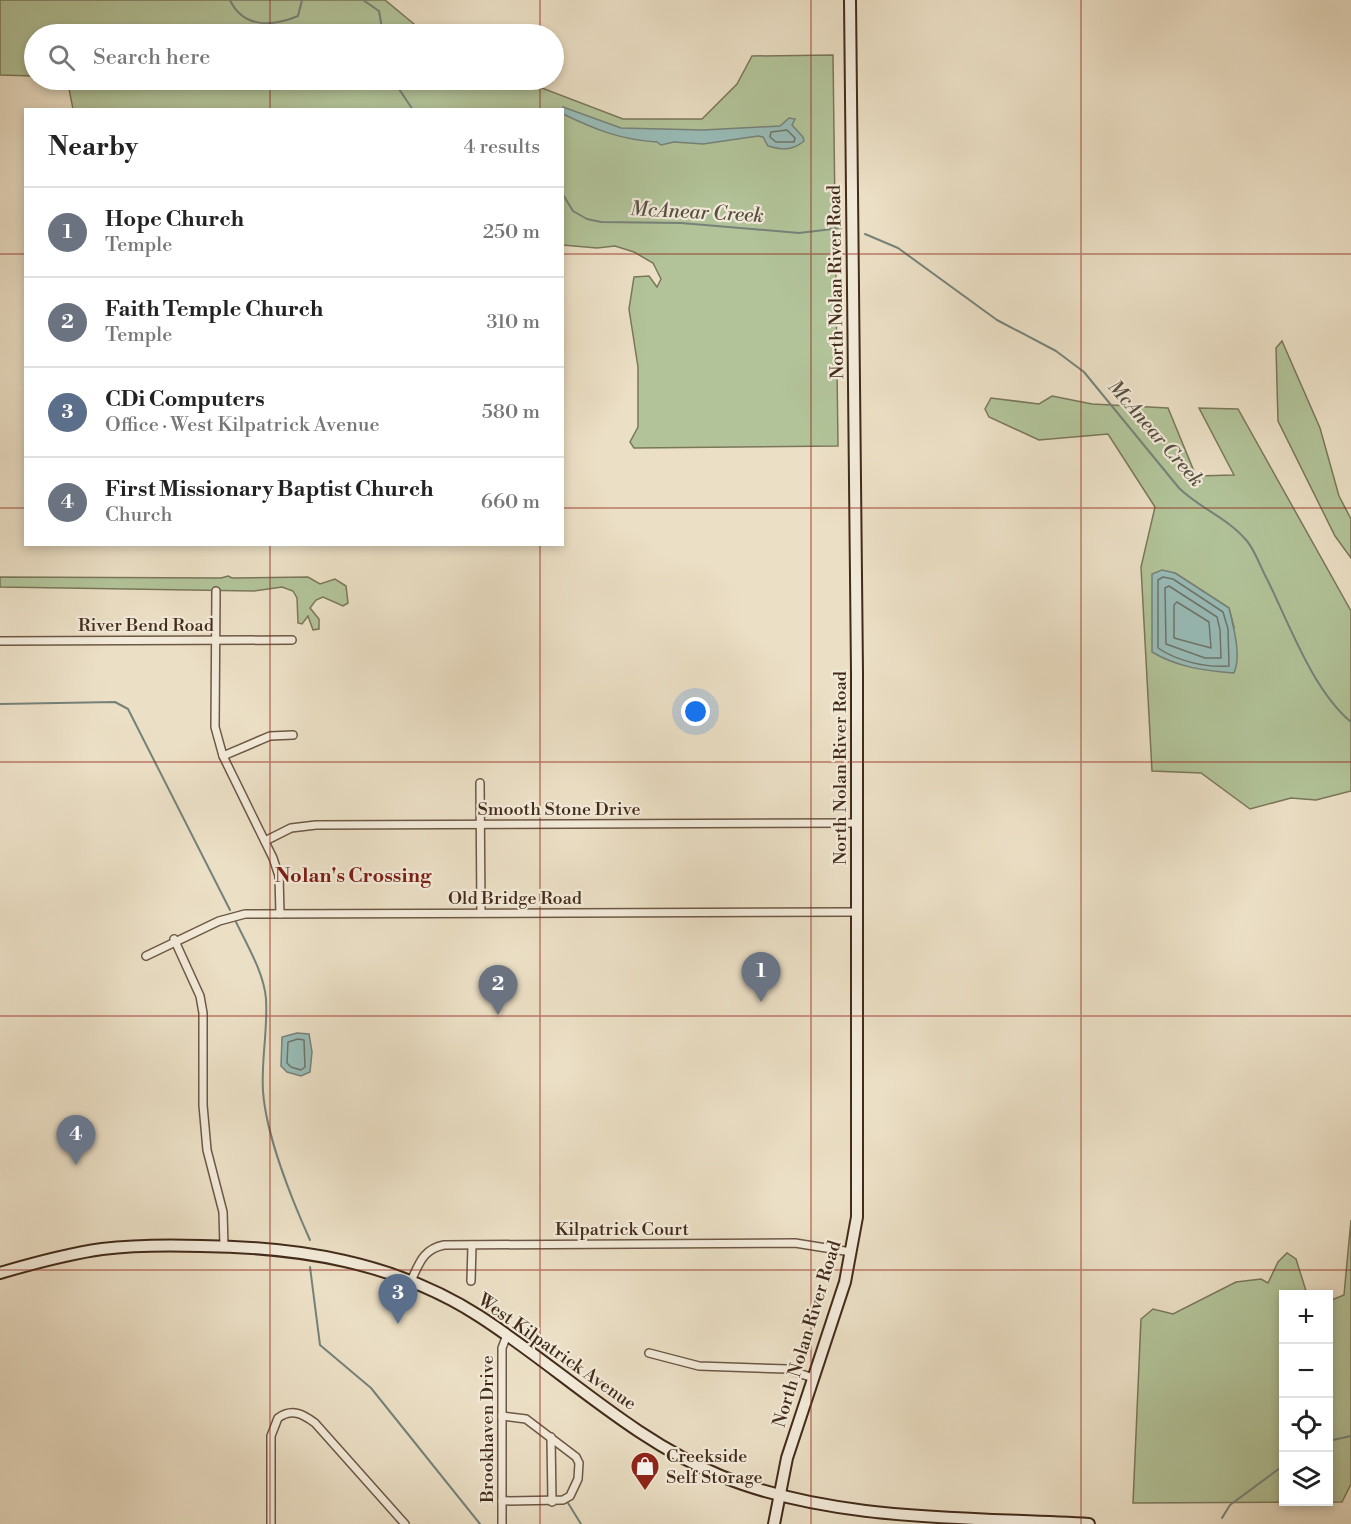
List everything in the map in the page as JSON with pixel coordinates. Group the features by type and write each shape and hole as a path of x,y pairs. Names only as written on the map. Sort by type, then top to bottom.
{"main road":[{"name":"North Nolan River Road","path":"774,1524 794,1434 845,1282 857,1217 857,823 850,0"},
{"name":"West Kilpatrick Avenue","path":"0,1273 100,1249 151,1245 224,1246 315,1253 411,1281 455,1302 507,1335 668,1450 723,1476 780,1495 863,1510 1089,1524"}],"street":[{"path":"216,591 215,727 223,756 265,841 279,876 280,914"},
{"name":"River Bend Road","path":"0,641 292,640"},
{"path":"223,756 270,736 293,735"},
{"path":"480,783 481,913"},
{"name":"Smooth Stone Drive","path":"265,841 291,828 316,825 857,823"},
{"name":"Old Bridge Road","path":"146,956 174,940 236,915 857,912"},
{"path":"174,940 200,996 203,1013 203,1105 207,1150 223,1212 224,1246"},
{"name":"Kilpatrick Court","path":"411,1281 419,1262 430,1249 444,1245 795,1244 851,1252"},
{"path":"471,1281 472,1245"},
{"name":"Brookhaven Drive","path":"502,1524 502,1347 507,1335"},
{"path":"650,1353 699,1366 787,1369 813,1378"},
{"path":"271,1524 271,1436 278,1418 290,1412 304,1414 315,1423 405,1524"},
{"path":"502,1416 526,1419 576,1457 580,1472 570,1496 563,1500 552,1502 502,1501"},
{"path":"551,1437 552,1502"}],"green space":[{"path":"0,0 385,0 414,24 24,24 24,76 0,75"},
{"path":"833,55 838,446 634,448 630,442 638,427 638,367 629,309 634,277 649,276 657,287 661,279 653,263 634,252 615,246 597,248 564,245 564,108 73,108 69,90 547,90 623,119 702,119 737,84 752,56"},
{"path":"1282,341 1320,428 1339,496 1351,519 1351,558 1335,536 1278,421 1276,348"},
{"path":"1052,396 1092,404 1168,408 1196,476 1234,475 1199,408 1238,409 1351,611 1351,791 1316,800 1291,798 1250,809 1201,773 1152,771 1141,567 1155,507 1108,434 1039,440 989,417 985,409 991,398 1039,404","holes":["1175,573 1229,608 1234,627"]},
{"path":"228,576 232,578 308,577 320,584 335,579 346,586 348,603 343,606 323,597 316,600 310,608 319,619 319,629 313,630 308,616 302,624 298,623 297,598 293,591 282,587 254,591 0,587 0,577 221,578"},
{"path":"1351,1220 1351,1484 1342,1502 1333,1502 1333,1299 1344,1295"},
{"path":"1287,1253 1296,1259 1306,1290 1279,1290 1279,1502 1133,1503 1141,1319 1153,1309 1173,1314 1236,1282 1261,1279 1268,1283 1278,1262"}],"water":[{"path":"563,108 621,128 703,130 780,126 789,118 795,119 792,125 804,141 787,149 768,146 763,137 758,136 703,144 674,142 661,145 657,142 631,139 597,129 564,114"},
{"path":"1162,570 1175,573 1229,608 1237,650 1234,673 1192,667 1152,652 1152,574"},
{"path":"297,1033 309,1034 312,1052 310,1072 301,1076 287,1072 281,1066 282,1037"}],"waterway":[{"name":"McAnear Creek","path":"230,0 242,16 259,23 278,22 298,16 302,0"},
{"name":"McAnear Creek","path":"363,0 379,11 381,24"},
{"name":"McAnear Creek","path":"400,90 412,108"},
{"name":"McAnear Creek","path":"564,196 573,211 587,219 601,222 681,223 799,233 841,228"},
{"name":"McAnear Creek","path":"865,234 898,248 997,320 1056,351 1084,372 1179,488 1231,526 1247,541 1314,675 1337,709 1351,722"},
{"path":"0,704 115,702 128,709 230,910"},
{"path":"236,922 254,959 265,989 263,1091 269,1127 288,1187 310,1240"},
{"path":"310,1267 320,1345 371,1388 480,1524"},
{"name":"McAnear Creek","path":"1333,1440 1351,1436"},
{"name":"McAnear Creek","path":"1222,1518 1230,1505 1279,1469"},
{"path":"568,1503 581,1524"}],"place":[{"name":"Hope Church","path":"761,1002"},
{"name":"Faith Temple Church","path":"498,1015"},
{"name":"First Missionary Baptist Church","path":"76,1165"},
{"name":"CDi Computers","path":"398,1324"},
{"name":"Creekside Self Storage","path":"645,1492"}],"district":[{"name":"Nolan's Crossing","path":"353,876"}]}
